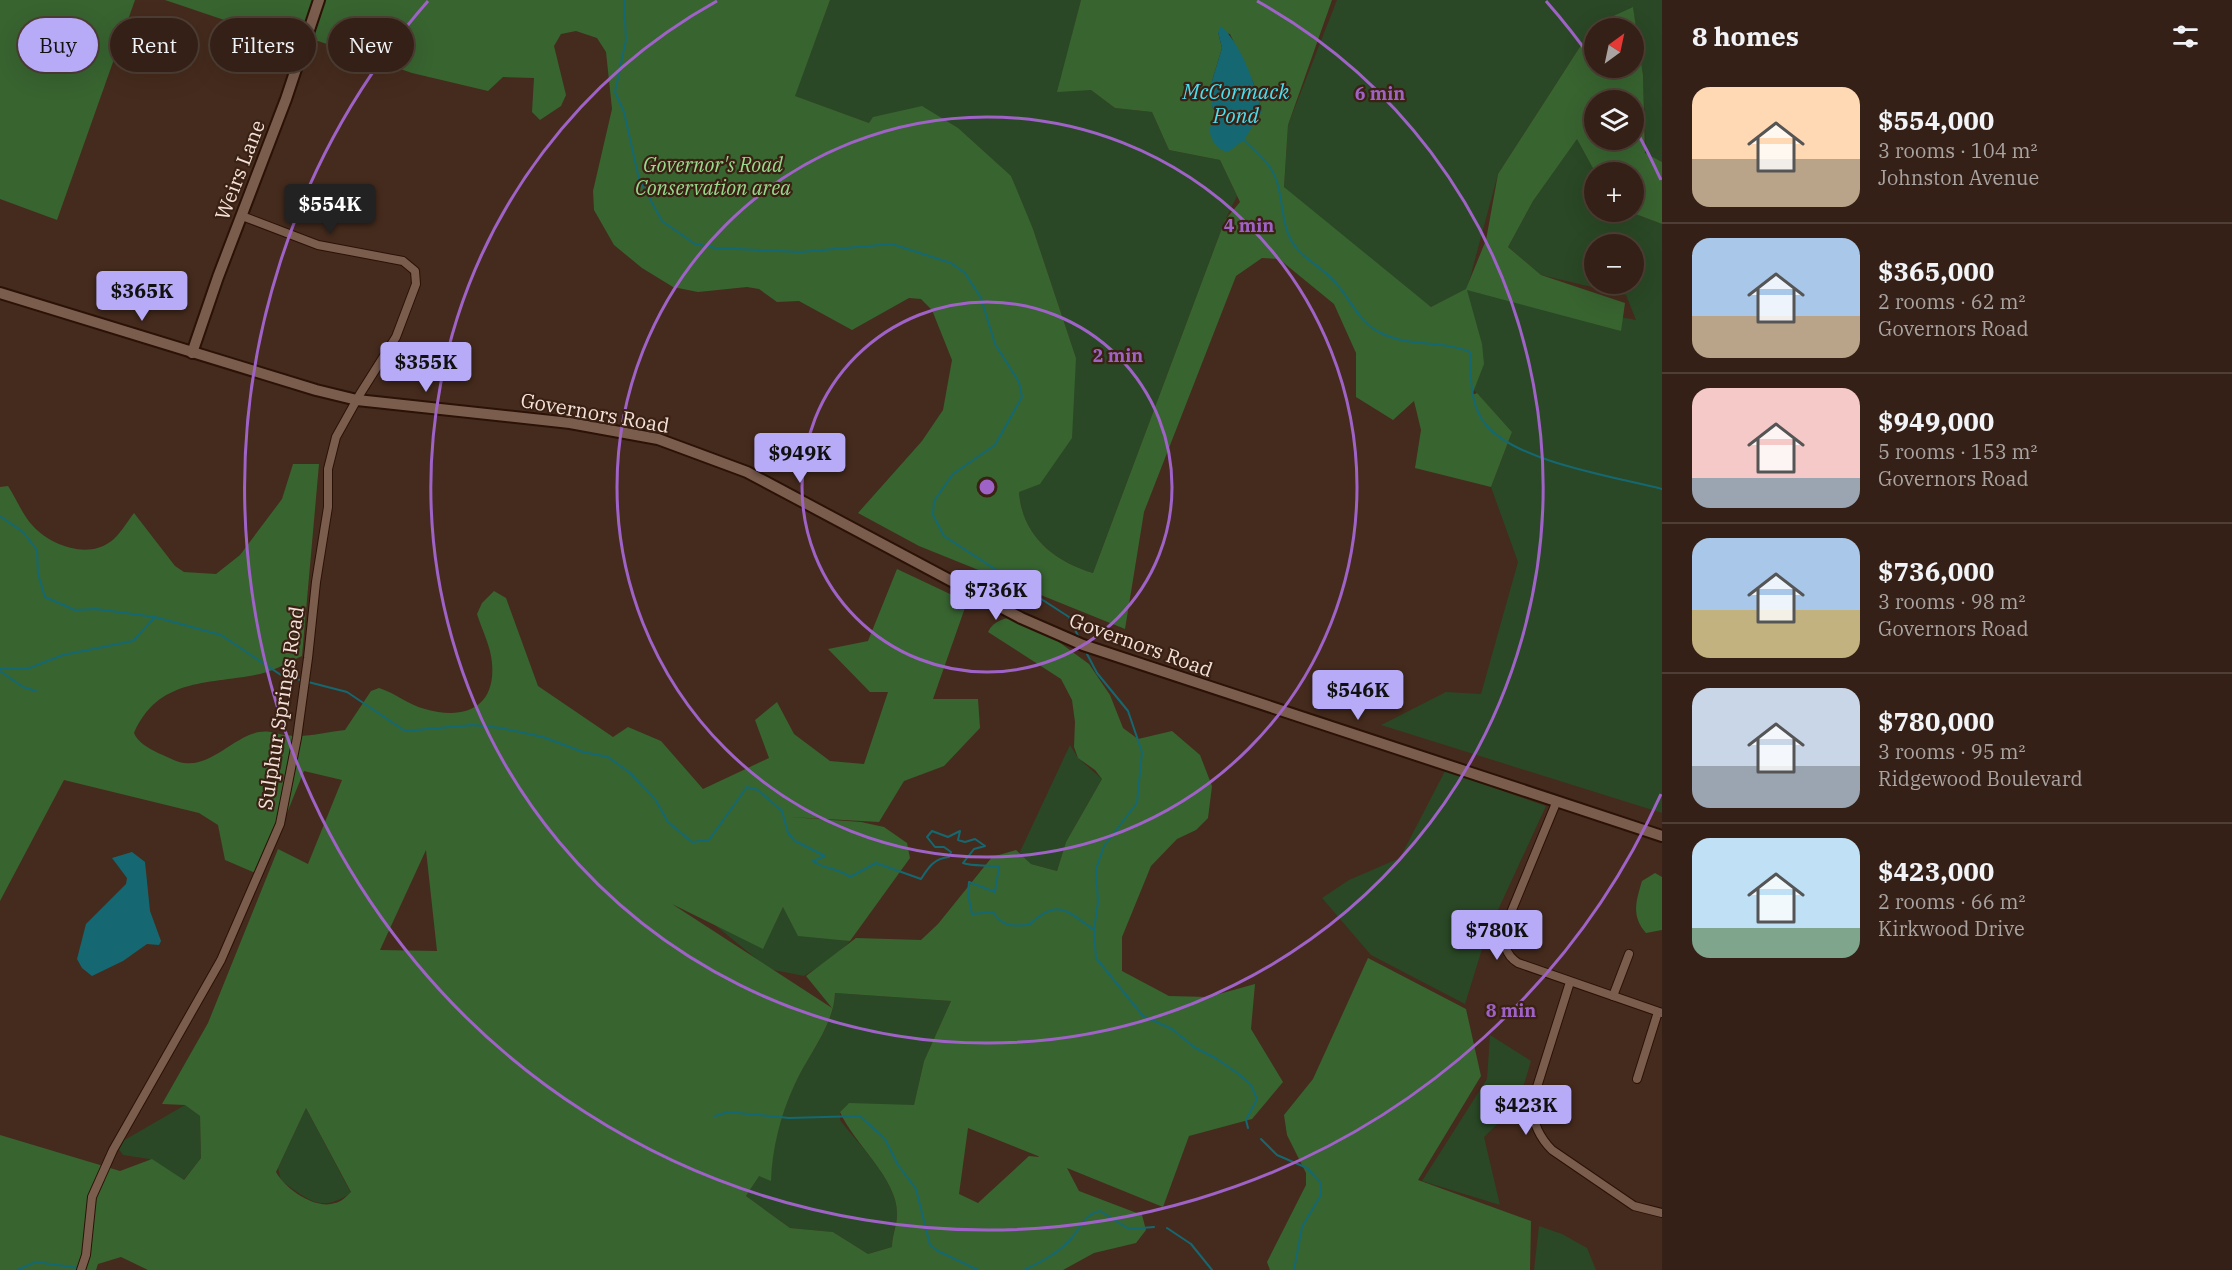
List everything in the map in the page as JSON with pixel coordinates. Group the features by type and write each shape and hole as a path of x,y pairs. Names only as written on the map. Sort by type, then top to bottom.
{"main road":[{"name":"Weirs Lane","path":"192,353 286,99 319,0"},
{"name":"Governors Road","path":"0,293 192,353 357,400 570,423 658,439 747,472 1021,618 1083,645 1556,803 1662,836"}],"street":[{"name":"Sulphur Springs Road","path":"81,1270 86,1255 92,1197 113,1150 221,960 280,824 297,738 307,670 316,582 328,507 328,469 336,437 390,348 409,308 416,284 416,271 409,265 392,258 318,245 242,216"},
{"path":"1556,803 1505,927 1504,946 1509,957 1518,963 1660,1013 1637,1079"},
{"path":"1613,996 1629,954"},
{"path":"1570,982 1531,1106 1534,1124 1543,1142 1552,1150 1634,1206 1662,1213"}],"green space":[{"path":"0,0 135,0 129,18 110,18 110,71 57,220 0,199"},
{"name":"Governor's Road Conservation area","path":"165,0 830,0 795,96 869,123 873,117 922,106 958,128 1011,176 1033,229 1076,358 1072,438 1040,484 1019,492 1021,507 1026,521 1042,544 1065,561 1093,573 1225,220 1240,202 1220,160 1169,150 1152,112 1115,108 1091,90 1057,92 1081,0 1332,0 1288,125 1284,187 1431,307 1466,289 1486,240 1498,174 1584,41 1584,78 1643,78 1643,90 1584,90 1584,150 1644,150 1644,114 1645,153 1662,162 1662,224 1644,217 1644,162 1590,162 1577,139 1533,201 1508,247 1541,275 1584,289 1584,294 1598,294 1625,303 1621,331 1467,290 1482,344 1484,364 1472,395 1477,393 1512,432 1491,487 1415,468 1421,430 1414,401 1393,420 1356,397 1356,353 1334,304 1279,259 1262,258 1236,276 1144,512 1125,629 919,546 858,513 922,441 943,410 952,360 932,310 921,299 909,298 852,330 799,301 777,302 759,289 747,287 698,292 673,287 642,268 614,245 594,210 593,191 612,109 606,52 597,38 576,31 561,34 554,46 566,95 561,106 540,120 532,112 534,78 503,77 488,91 409,72 414,72 414,18 328,18 328,44 316,41 316,18 218,18","holes":["1218,32 1230,34 1253,82 1262,111 1217,116 1212,106 1212,81 1222,48"]},
{"path":"830,0 1081,0 1072,36 1091,90 1115,108 1152,112 1169,150 1220,160 1237,196 1225,220 1093,573 1065,561 1042,544 1026,521 1021,507 1019,492 1076,358 1033,229 1028,219 869,123 794,96"},
{"path":"1337,0 1662,0 1662,162 1646,154 1644,18 1634,18 1633,8 1610,18 1584,18 1584,41 1498,174 1467,289 1636,320 1626,295 1622,294 1644,294 1644,234 1584,234 1584,285 1541,275 1508,247 1533,201 1577,138 1590,162 1584,162 1584,222 1644,222 1644,217 1662,224 1662,813 1381,725 1446,692 1481,694 1518,562 1491,487 1512,432 1472,388 1466,290 1431,307 1305,212 1284,187 1288,125"},
{"name":"Governor's Road Conservation area","path":"1633,7 1635,18 1609,18"},
{"path":"293,464 319,464 302,656 265,673 204,683 171,693 157,702 144,715 134,733 151,749 184,763 194,763 203,761 249,735 259,732 301,736 345,730 371,691 379,688 419,707 439,712 452,713 474,707 483,701 492,679 490,651 477,614 482,603 494,591 506,598 538,686 613,737 628,727 661,741 703,789 769,758 755,720 777,702 794,734 830,761 864,764 888,692 870,692 828,649 868,641 897,569 967,602 933,699 978,699 980,728 944,766 904,781 879,822 790,817 861,822 884,827 907,843 910,858 850,941 798,936 783,907 763,949 672,904 832,1008 806,976 856,938 921,940 938,924 992,857 1016,850 1031,864 1057,871 1066,842 1102,779 1095,770 1078,758 1074,747 1075,722 1072,700 1061,679 988,632 998,622 1022,615 1089,664 1110,695 1123,728 1138,739 1172,731 1200,755 1212,786 1208,818 1196,830 1177,839 1151,866 1122,937 1122,971 1169,996 1208,997 1255,984 1251,1029 1283,1082 1252,1119 1189,1136 1163,1207 1067,1168 1079,1191 1142,1215 1146,1230 1136,1243 1094,1253 1063,1270 148,1270 121,1257 98,1264 96,1270 0,1270 0,1135 120,1171 152,1159 184,1180 201,1158 200,1116 185,1105 162,1104 208,1023 278,849 308,864 342,780 304,771 274,845 259,871 253,872 225,860 218,825 199,813 64,780 0,901 0,487 8,486 29,522 40,533 59,544 80,549 101,547 117,536 134,513 175,566 184,572 216,574 240,555 282,499","holes":["426,850 437,951 380,950","835,993 951,1001 924,1061 914,1105 849,1103 840,1112 883,1175 895,1201 897,1218 892,1247 868,1254 833,1232 790,1228 746,1196 759,1176 771,1181 775,1145 789,1097 825,1029","306,1108 351,1192 337,1202 319,1204 294,1191 276,1172","968,1128 1039,1157 1029,1156 978,1203 959,1194"]},
{"path":"1070,745 1078,758 1102,779 1066,842 1057,871 1031,864 1019,854"},
{"path":"1445,771 1546,806 1486,936 1465,1004 1371,955 1322,898 1349,880 1400,858"},
{"path":"1655,873 1662,877 1662,930 1646,933 1638,921 1636,908 1642,881"},
{"path":"783,907 819,936 850,941 837,955 804,976 769,969 715,925 763,948"},
{"path":"1368,958 1466,1009 1481,1076 1418,1180 1531,1221 1530,1270 1270,1270 1267,1262 1306,1185 1306,1173 1287,1135 1284,1115 1313,1079"},
{"path":"835,993 951,1001 924,1061 914,1106 890,1118 849,1103 840,1112 840,1120 885,1177 896,1203 897,1215 892,1247 868,1254 833,1232 790,1228 746,1196 766,1158 798,1078 830,1018"},
{"path":"1490,1035 1531,1061 1518,1104 1484,1137 1500,1205 1422,1181 1487,1079"},
{"path":"185,1105 200,1116 201,1158 182,1182 149,1159 123,1155 116,1145"},
{"path":"306,1108 351,1193 330,1203 314,1202 281,1181 278,1168"},
{"path":"1539,1226 1562,1234 1587,1248 1596,1270 1534,1270"}],"water":[{"name":"McCormack Pond","path":"1221,26 1242,55 1262,111 1244,140 1228,152 1215,144 1209,129 1217,116 1212,106 1212,81 1222,48 1218,32"},
{"path":"132,852 145,862 150,911 161,941 159,945 147,944 123,961 92,976 82,968 77,959 86,924 126,884 127,878 112,858"}],"waterway":[{"path":"624,0 626,40 615,92 624,112 639,179 662,221 695,244 716,248 800,252 892,244 951,263 965,273 981,298 995,344 1019,382 1022,397 995,445 953,474 934,501 933,515 944,536 1069,617 1079,638"},
{"path":"1244,140 1263,158 1274,174 1285,224 1294,245 1327,274 1366,322 1391,337 1459,348 1470,352 1472,390 1477,409 1487,426 1502,439 1544,459 1662,489"},
{"path":"0,516 23,532 37,550 38,574 45,597 75,610 96,609 155,617 221,635 281,675 347,692 405,731 473,725 501,728 543,737 583,752 608,757 629,772 655,799 668,822 692,842 709,840 747,787 758,790 782,811 788,833 795,841 825,856 813,861 850,877 876,863 921,879 932,864 939,859 949,857 951,852 944,847 935,847 927,837 932,831 948,837 960,831 958,840 965,842 975,839 985,846 974,849 963,863 999,867 995,892 969,882 968,894 972,914 993,912 1004,923 1029,925 1055,909 1069,913 1094,930"},
{"path":"0,669 27,669 63,655 133,641 155,617"},
{"path":"1087,654 1097,673 1128,711 1142,752 1137,803 1104,846 1096,869 1098,902 1094,930 1096,958 1143,1016 1172,1029 1194,1047 1217,1059 1251,1085 1257,1099 1246,1120 1248,1128"},
{"path":"0,671 23,687 36,691"},
{"path":"715,1116 728,1112 789,1118 860,1116 885,1139 898,1165 916,1189 930,1245 978,1270"},
{"path":"1261,1139 1277,1155 1307,1168 1321,1183 1321,1195 1302,1227 1294,1270"},
{"path":"1024,1270 1060,1249 1086,1219 1100,1211 1129,1229 1154,1227"},
{"path":"1167,1228 1191,1244 1212,1270"},
{"path":"17,1270 36,1262 79,1268"}]}
